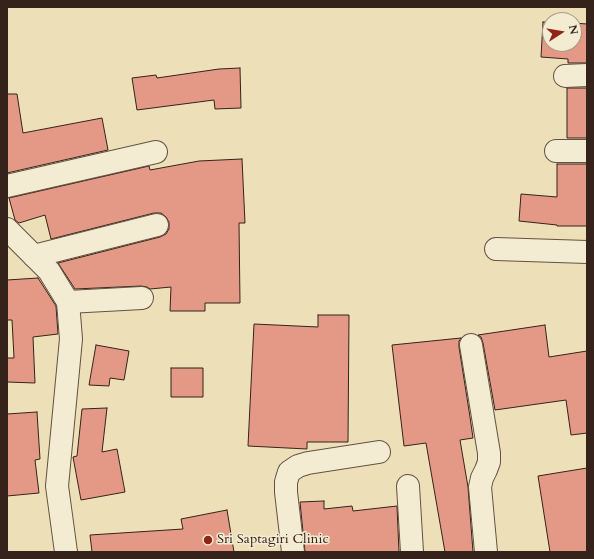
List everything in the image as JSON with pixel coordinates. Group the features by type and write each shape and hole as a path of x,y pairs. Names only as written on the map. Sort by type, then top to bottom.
{"street":[{"path":"565,76 587,75"},
{"path":"556,151 587,151"},
{"path":"7,186 156,152"},
{"path":"34,256 157,225"},
{"path":"7,229 49,271 68,302 71,339 56,486 66,552"},
{"path":"496,248 587,252"},
{"path":"68,302 142,298"},
{"path":"471,345 490,453 489,462 480,487 486,552"},
{"path":"293,552 286,492 286,482 289,472 298,466 308,463 379,452"},
{"path":"408,486 412,552"}],"building":[{"path":"582,24 587,24 587,63 568,63 568,59 541,57 542,40 542,52 582,52"},
{"path":"240,68 241,108 215,109 214,100 137,110 132,78 156,75 157,78 219,69"},
{"path":"567,88 587,88 587,138 567,138"},
{"path":"7,94 17,94 23,133 102,118 108,150 7,173"},
{"path":"242,159 245,223 239,223 240,303 205,303 205,311 170,311 171,287 150,289 141,286 75,289 58,263 160,237 166,234 169,229 169,222 161,213 154,213 51,239 45,215 19,223 15,220 9,198 149,166 150,170 199,161"},
{"path":"557,164 587,164 587,226 557,226 519,221 521,194 557,197"},
{"path":"38,278 56,306 58,334 33,337 35,383 7,382 7,358 14,358 12,320 7,320 7,280"},
{"path":"318,315 349,315 348,442 307,442 307,449 248,446 254,324 318,327"},
{"path":"545,325 549,357 587,351 587,433 571,435 566,400 495,410 483,343 481,337 478,335"},
{"path":"461,338 459,341 459,347 473,438 460,440 468,487 473,552 445,552 426,443 404,446 392,345"},
{"path":"96,345 129,351 124,380 110,378 109,386 89,385"},
{"path":"171,368 203,368 203,397 171,397"},
{"path":"107,408 102,452 117,449 125,492 81,500 73,457 77,456 82,409"},
{"path":"37,412 40,459 35,460 39,493 7,496 7,414"},
{"path":"587,468 587,552 550,552 538,476"},
{"path":"324,501 324,509 352,506 353,511 397,506 399,552 305,552 300,502"},
{"path":"227,510 234,552 92,552 90,535 183,529 181,519"}],"place":[{"name":"Sri Saptagiri Clinic","path":"208,540"}]}
